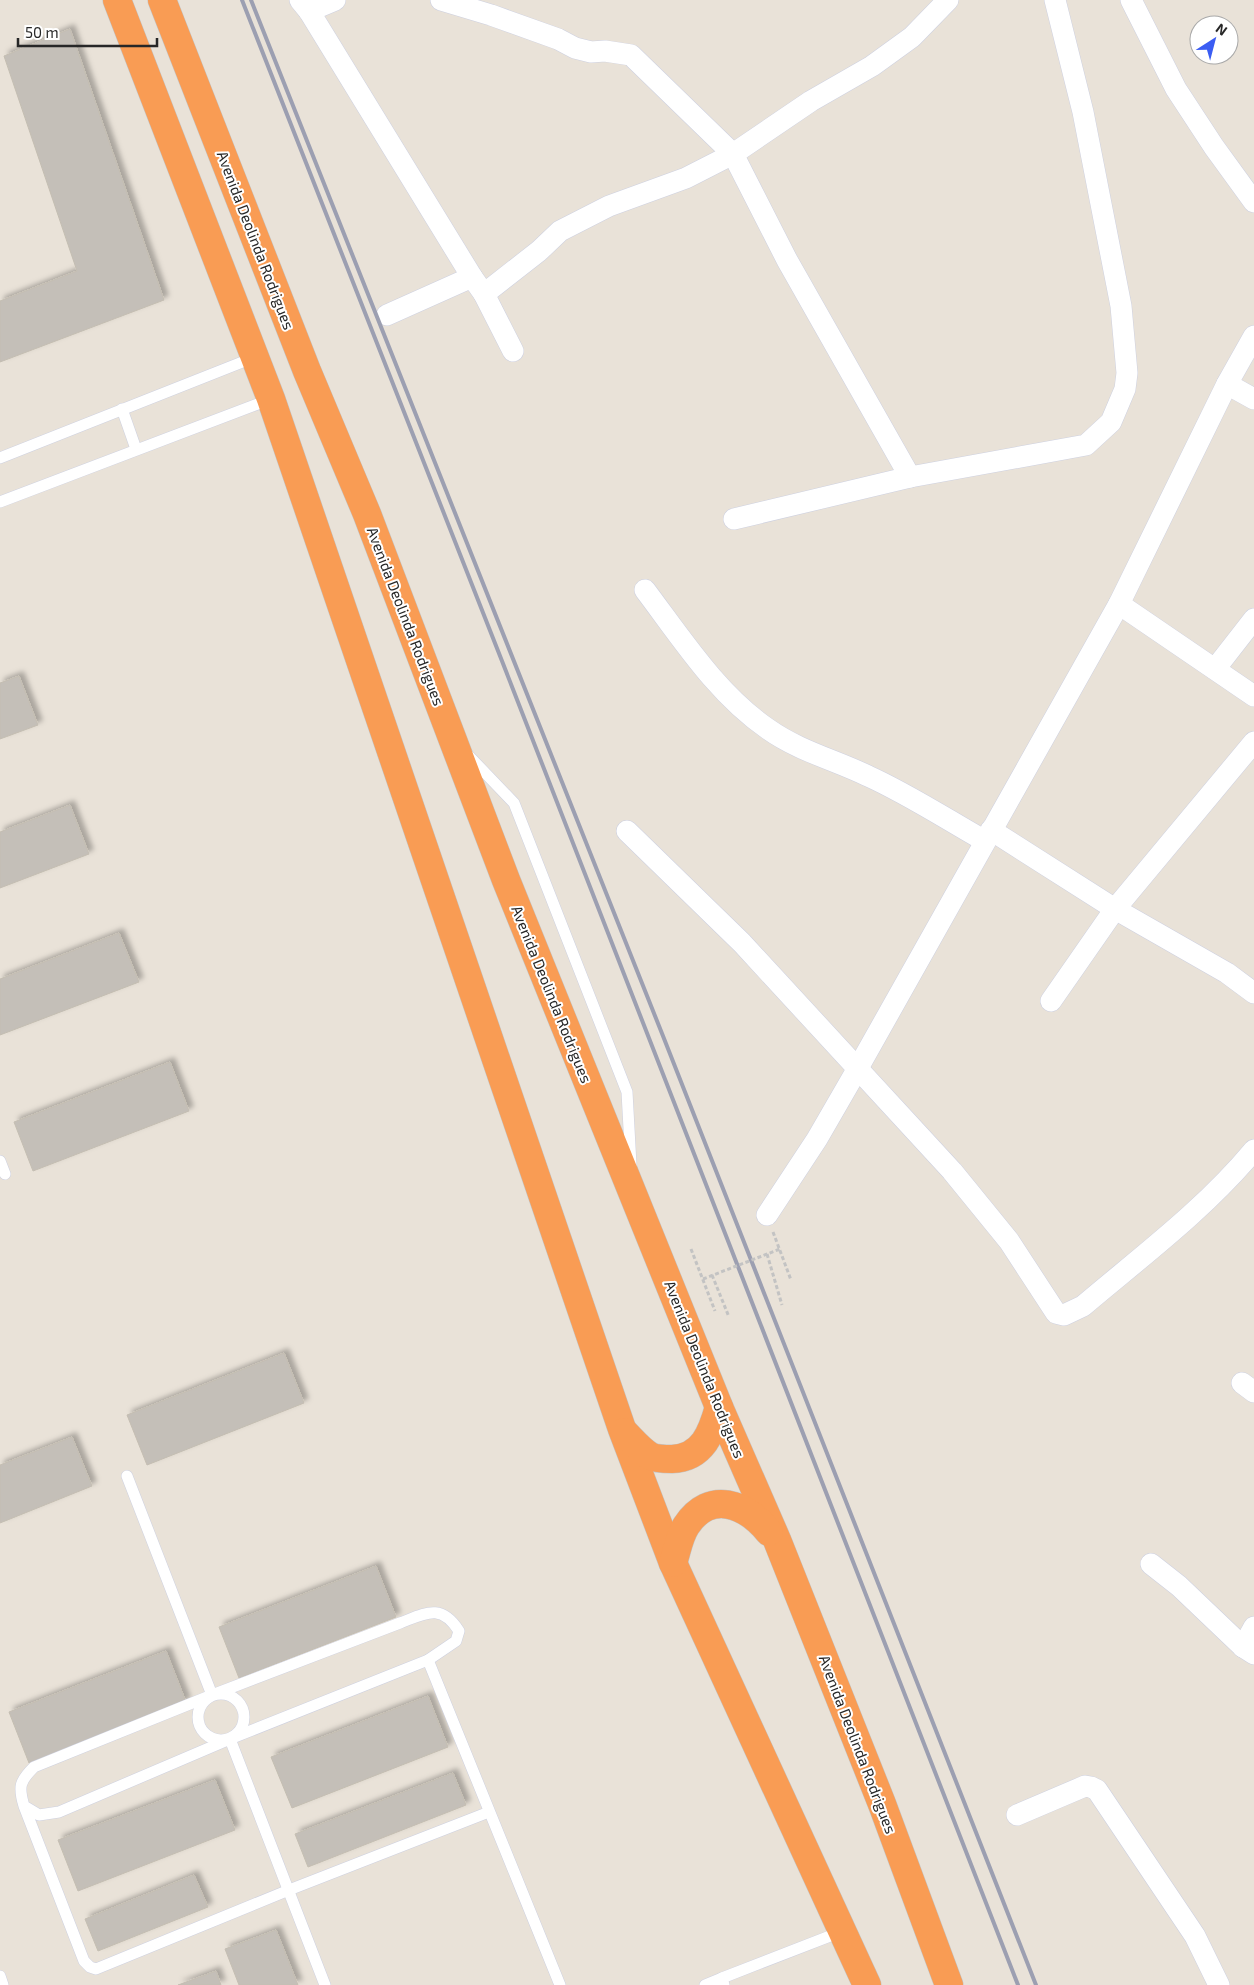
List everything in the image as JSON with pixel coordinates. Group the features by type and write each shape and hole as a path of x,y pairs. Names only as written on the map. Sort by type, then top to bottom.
{"highway":[{"path":"117,0 271,399 622,1429 673,1563 867,1985"},
{"name":"Avenida Deolinda Rodrigues","path":"162,0 307,371 367,514 506,880 719,1407 777,1540 882,1804 949,1985"},
{"path":"622,1429 651,1456 664,1459 681,1458 698,1451 707,1441 719,1407"},
{"path":"673,1563 686,1526 699,1512 711,1505 727,1503 742,1507 777,1540"}],"street":[{"path":"335,0 304,5 484,294 513,352"},
{"path":"441,0 491,15 558,39 575,48 591,52 605,51 631,54 733,154 787,260 910,477"},
{"path":"484,294 539,251 560,231 609,206 686,178 733,154 811,101 872,66 912,37 948,0"},
{"path":"734,519 910,477 1086,445 1112,422 1125,389 1127,373 1121,306 1083,112 1055,0"},
{"path":"1131,0 1176,89 1214,147 1254,202"},
{"path":"387,315 472,277"},
{"path":"767,1215 817,1139 858,1068 1119,604 1227,384 1254,336"},
{"path":"1227,384 1254,399"},
{"path":"645,590 705,669 741,708 768,729 799,748 868,776 988,836 1227,974 1254,993"},
{"path":"1119,604 1254,696"},
{"path":"1215,669 1254,619"},
{"path":"1051,1001 1114,909 1254,742"},
{"path":"627,831 742,943 958,1179 1009,1240 1056,1313 1064,1315 1083,1306 1201,1206 1235,1173 1254,1150"},
{"path":"1151,1564 1179,1586 1248,1650 1254,1627"},
{"path":"1017,1815 1085,1786 1096,1790 1196,1936 1219,1985"}],"lane":[{"path":"0,458 255,357"},
{"path":"0,502 271,399"},
{"path":"122,409 136,449"},
{"path":"0,1161 5,1174"},
{"path":"127,1476 212,1695"},
{"path":"24,1806 40,1815 59,1812 230,1739 428,1660 456,1641 459,1631 451,1619 439,1612 422,1615 212,1695 34,1767 23,1778 19,1791 24,1806 84,1961 90,1967 96,1969 289,1890 489,1812"},
{"path":"428,1660 560,1985"},
{"path":"222,1694 230,1696 241,1705 244,1720 242,1727 230,1739 217,1740 209,1738 199,1726 198,1710 202,1703 212,1695 222,1694"},
{"path":"230,1739 325,1985"},
{"path":"705,1985 723,1982 843,1931"},
{"path":"0,1976 3,1985"}],"path":[{"path":"767,1215 792,1280"},
{"path":"691,1249 715,1311"},
{"path":"703,1279 780,1249"},
{"path":"767,1254 782,1305"},
{"path":"712,1275 729,1317"}],"building":[{"path":"70,29 164,300 0,362 0,301 77,271 4,56"},
{"path":"19,676 38,725 0,739 0,683"},
{"path":"70,805 89,854 0,888 0,832"},
{"path":"119,933 139,982 0,1035 0,979"},
{"path":"170,1062 189,1111 33,1171 14,1122"},
{"path":"284,1353 304,1403 147,1465 127,1415"},
{"path":"72,1437 92,1486 0,1523 0,1465"},
{"path":"376,1566 396,1617 239,1678 219,1627"},
{"path":"166,1651 186,1702 29,1763 9,1712"},
{"path":"428,1696 448,1747 292,1808 271,1757"},
{"path":"453,1773 466,1805 308,1867 295,1834"},
{"path":"215,1780 235,1830 78,1891 58,1840"},
{"path":"194,1875 208,1907 98,1951 85,1919"},
{"path":"276,1930 298,1985 239,1985 225,1949"},
{"path":"216,1971 221,1985 178,1985"}],"railway":[{"path":"242,0 1018,1985"},
{"path":"251,0 663,1036 1036,1985"}]}
